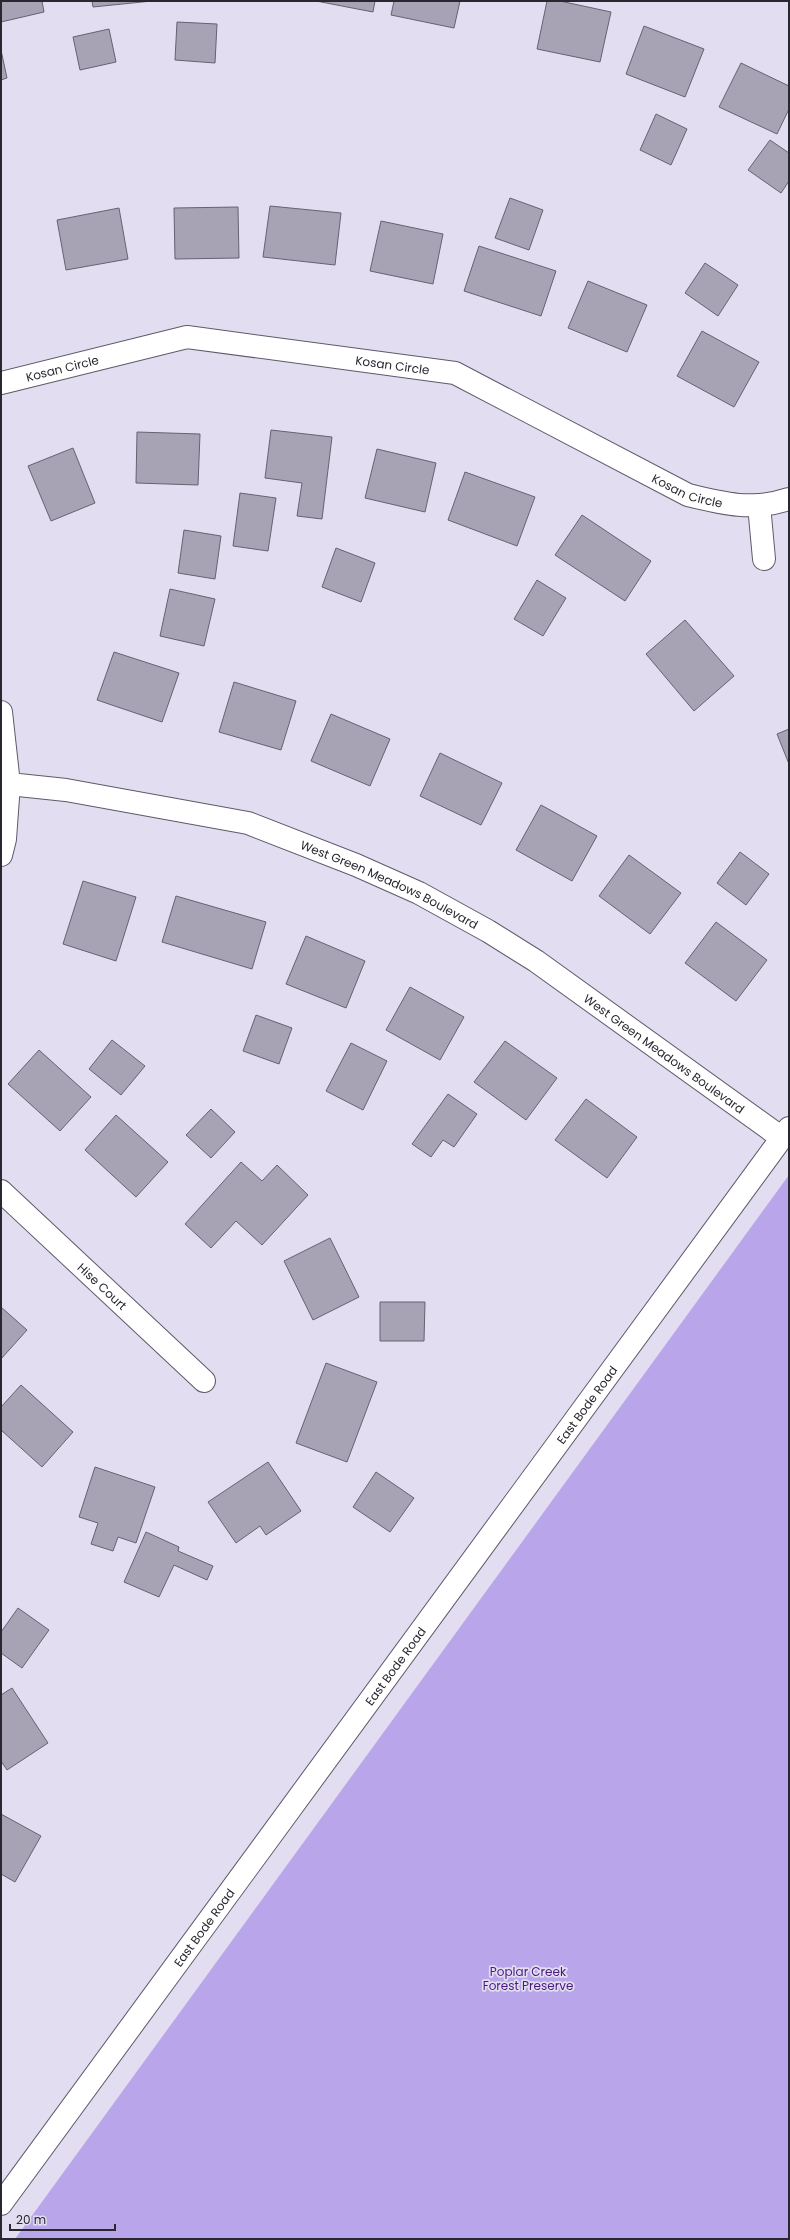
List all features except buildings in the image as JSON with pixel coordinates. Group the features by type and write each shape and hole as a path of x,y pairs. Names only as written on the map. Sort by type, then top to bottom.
{"street":[{"name":"Kosan Circle","path":"1,383 187,337 455,372 688,495 729,506 771,505 789,499"},
{"path":"759,505 764,559"},
{"path":"1,712 10,784 5,839 1,855"},
{"name":"West Green Meadows Boulevard","path":"10,784 66,790 248,823 356,865 419,893 488,931 536,961 785,1133"},
{"name":"East Bode Road","path":"1,2204 785,1133"},
{"name":"Hise Court","path":"1,1191 204,1381"}],"green space":[{"name":"Poplar Creek Forest Preserve","path":"789,1175 789,2239 15,2239"}]}
